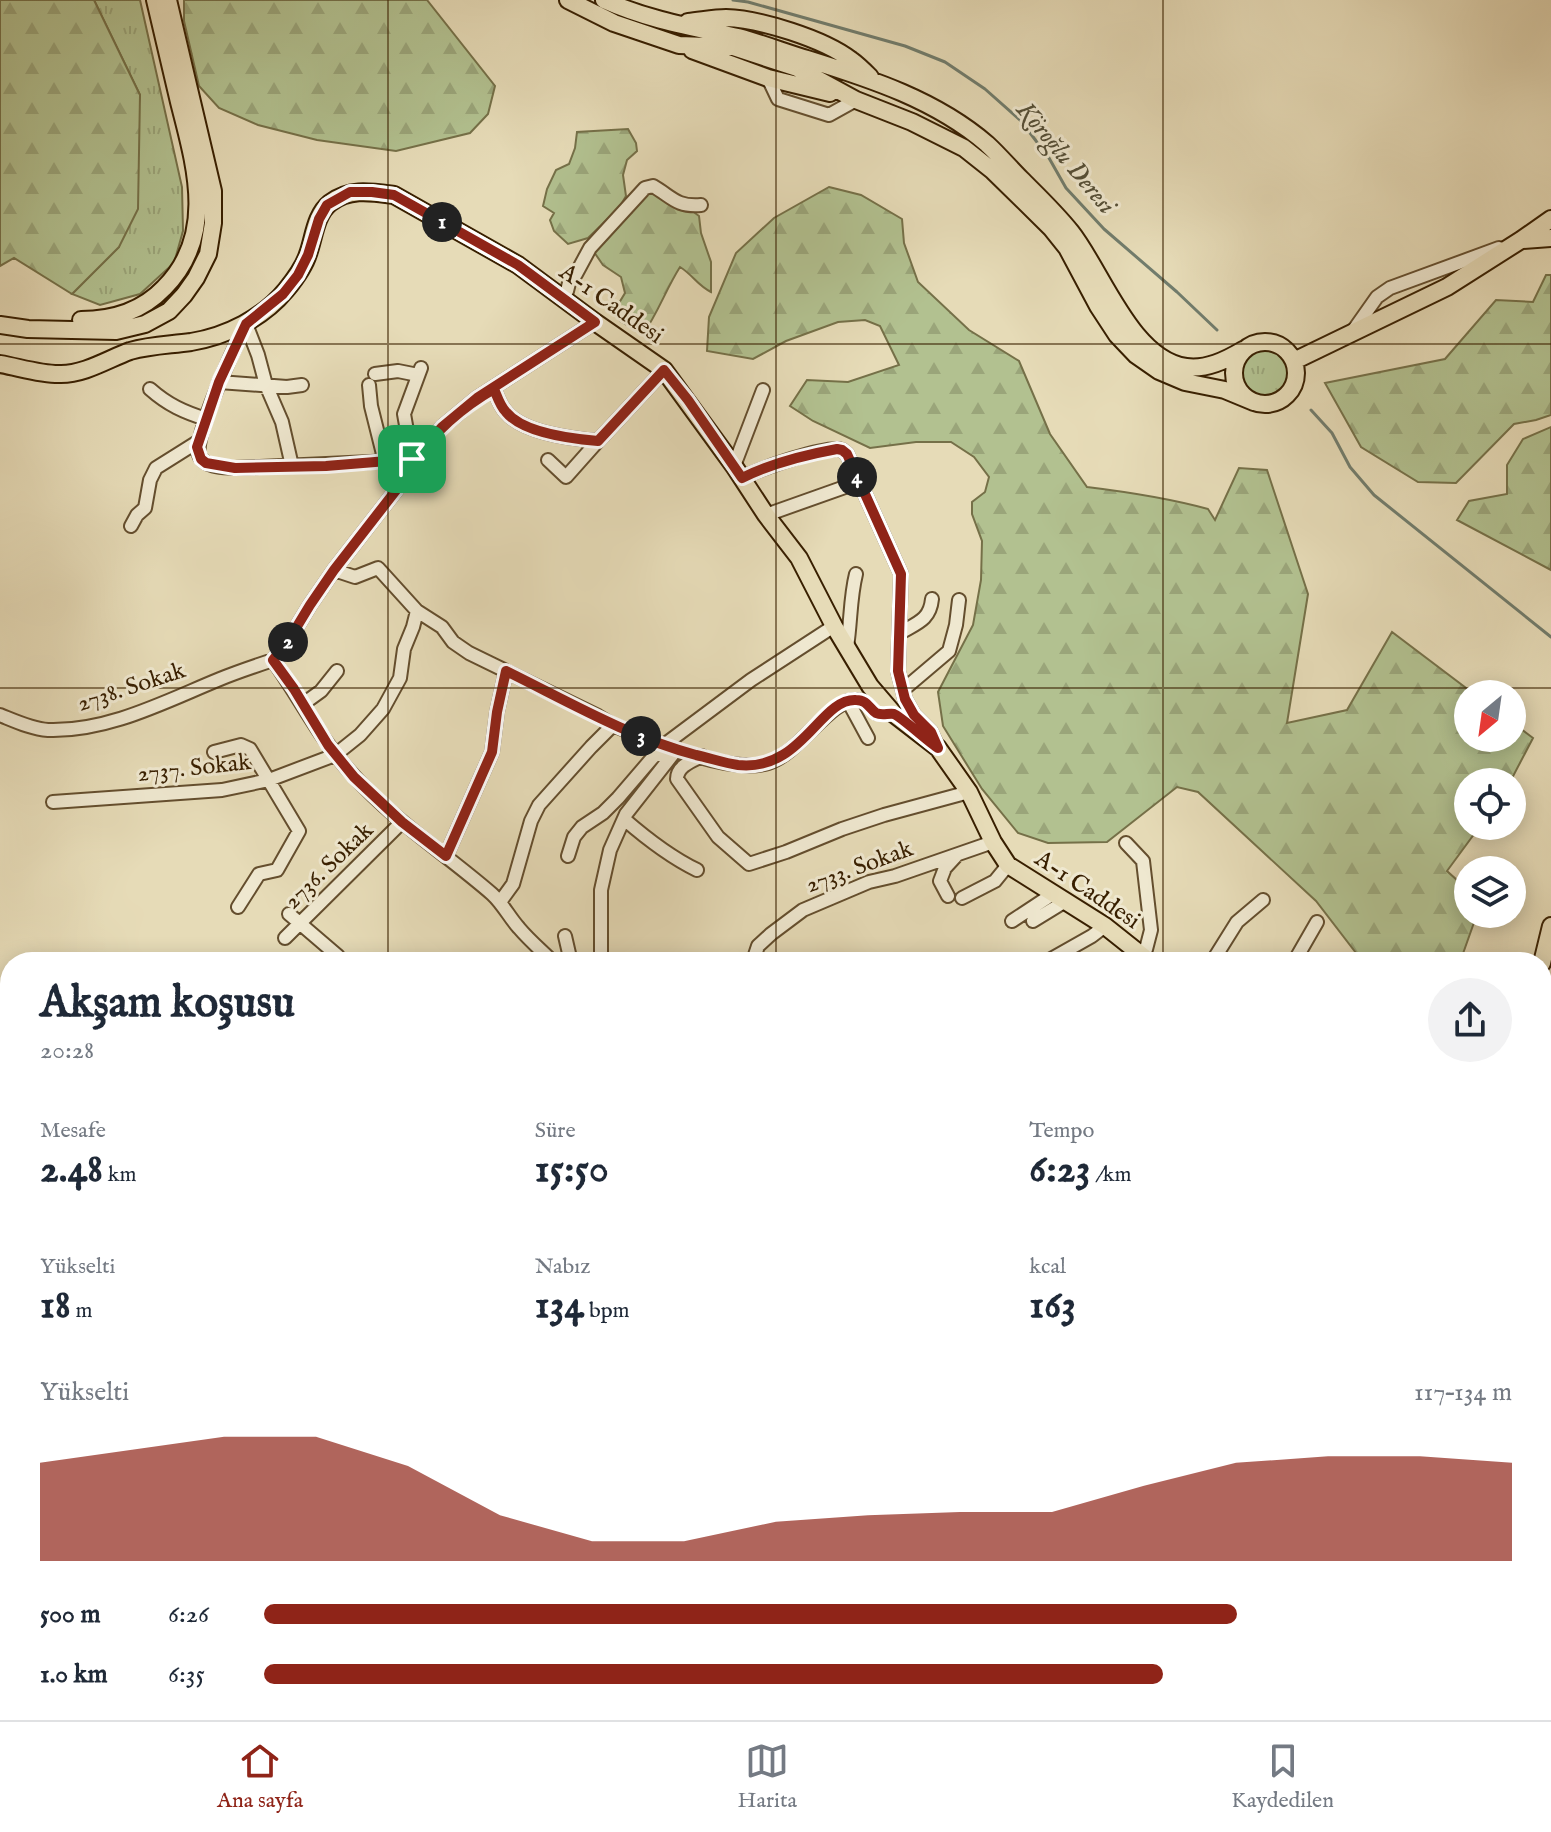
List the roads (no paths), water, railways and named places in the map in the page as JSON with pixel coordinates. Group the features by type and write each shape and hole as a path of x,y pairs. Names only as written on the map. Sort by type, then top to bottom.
{"main road":[{"path":"0,316 100,320 129,312 153,300 169,284 193,243 197,180 155,0"},
{"path":"0,325 28,329 116,331 145,324 169,311 196,278 208,254 213,223 213,191 168,0"},
{"path":"568,0 614,23 768,78 856,100"},
{"path":"604,0 630,12 671,24 725,18 759,23 814,41 849,58 875,80 937,109 987,144 1072,233 1119,309 1150,349 1169,362 1185,367 1213,365 1252,344 1272,342 1289,352 1294,361 1297,371 1292,390 1275,403 1254,402 1225,390 1185,382 1159,371 1136,355 1117,335 1067,248 1028,204 964,148 912,122 856,100 797,68 733,47 679,45"},
{"name":"A-1 Caddesi","path":"0,364 59,374 80,371 142,348 203,340 246,324 283,294 298,275 327,205 350,192 394,195 518,265 664,370 799,558 870,686 894,714 938,748 969,792 1008,865 1105,926 1137,952"},
{"path":"1294,361 1447,287 1551,219"},
{"path":"1521,240 1551,238"},
{"path":"1243,350 1237,358 1234,379 1238,389 1254,402"},
{"path":"1545,952 1551,926"}],"street":[{"path":"562,298 585,255 645,188 653,186 675,202 701,205"},
{"path":"1350,334 1377,297 1390,288 1521,240"},
{"path":"543,952 518,927 500,902 402,822 354,777 328,745 273,660 334,570 397,489 414,460 442,427 477,398 595,322"},
{"path":"246,324 206,419 199,441 201,459 213,466 235,468 414,460"},
{"path":"246,324 282,422 292,466"},
{"path":"548,460 566,477 664,370"},
{"path":"385,462 371,406 372,379 398,371 420,371 404,414 414,460"},
{"path":"219,382 287,387 302,385"},
{"path":"150,389 170,405 206,419"},
{"path":"494,389 506,414 523,424 546,433 598,441"},
{"path":"763,390 738,472 837,449 847,454 901,574 898,671 905,699 914,715 931,732 938,748"},
{"path":"131,526 145,508 150,480 156,468 199,441"},
{"path":"766,515 859,482"},
{"path":"334,570 355,577 378,568 417,611 442,627 461,648 613,725 702,756 739,765 770,763 796,747 832,710 848,701 859,700 877,713 894,714"},
{"path":"847,647 851,592 856,574"},
{"path":"900,633 927,617 932,599"},
{"path":"903,690 949,651 959,600"},
{"name":"2737. Sokak","path":"53,802 222,790 269,780 335,755 360,735 383,709 400,678 404,649 417,611"},
{"path":"568,856 574,837 582,827 610,805 654,756 670,747 760,673 834,626"},
{"name":"2738. Sokak","path":"0,715 44,730 99,724 273,660"},
{"path":"303,704 321,691 337,671"},
{"path":"446,856 492,752 506,671"},
{"path":"848,701 868,738"},
{"path":"500,902 513,884 531,821 539,805 613,725"},
{"path":"214,752 246,746 299,831 277,870 259,874 238,907"},
{"path":"601,952 601,890 610,850 624,819 670,747"},
{"path":"702,756 680,770 677,779 718,837 749,864 884,815 969,792"},
{"path":"624,819 678,861 697,870"},
{"name":"2736. Sokak","path":"285,938 402,822"},
{"name":"2733. Sokak","path":"759,952 758,946 803,910 869,882 993,842"},
{"path":"1126,843 1143,861 1151,930 1147,952"},
{"path":"948,896 940,881 945,868 960,853"},
{"path":"962,898 995,881 1008,865"},
{"path":"1012,921 1058,898"},
{"path":"1033,921 1058,898"},
{"path":"1218,952 1237,922 1263,900"},
{"path":"289,914 333,952"},
{"path":"1300,952 1317,922"},
{"path":"1064,952 1105,926"},
{"path":"565,936 569,952"}],"waterway":[{"name":"Köroğlu Deresi","path":"733,0 905,46 945,62 985,89 1021,121 1049,158 1066,188 1104,229 1217,330"},
{"name":"Köroğlu Deresi","path":"1311,410 1332,433 1350,467 1374,495 1551,637"}]}
